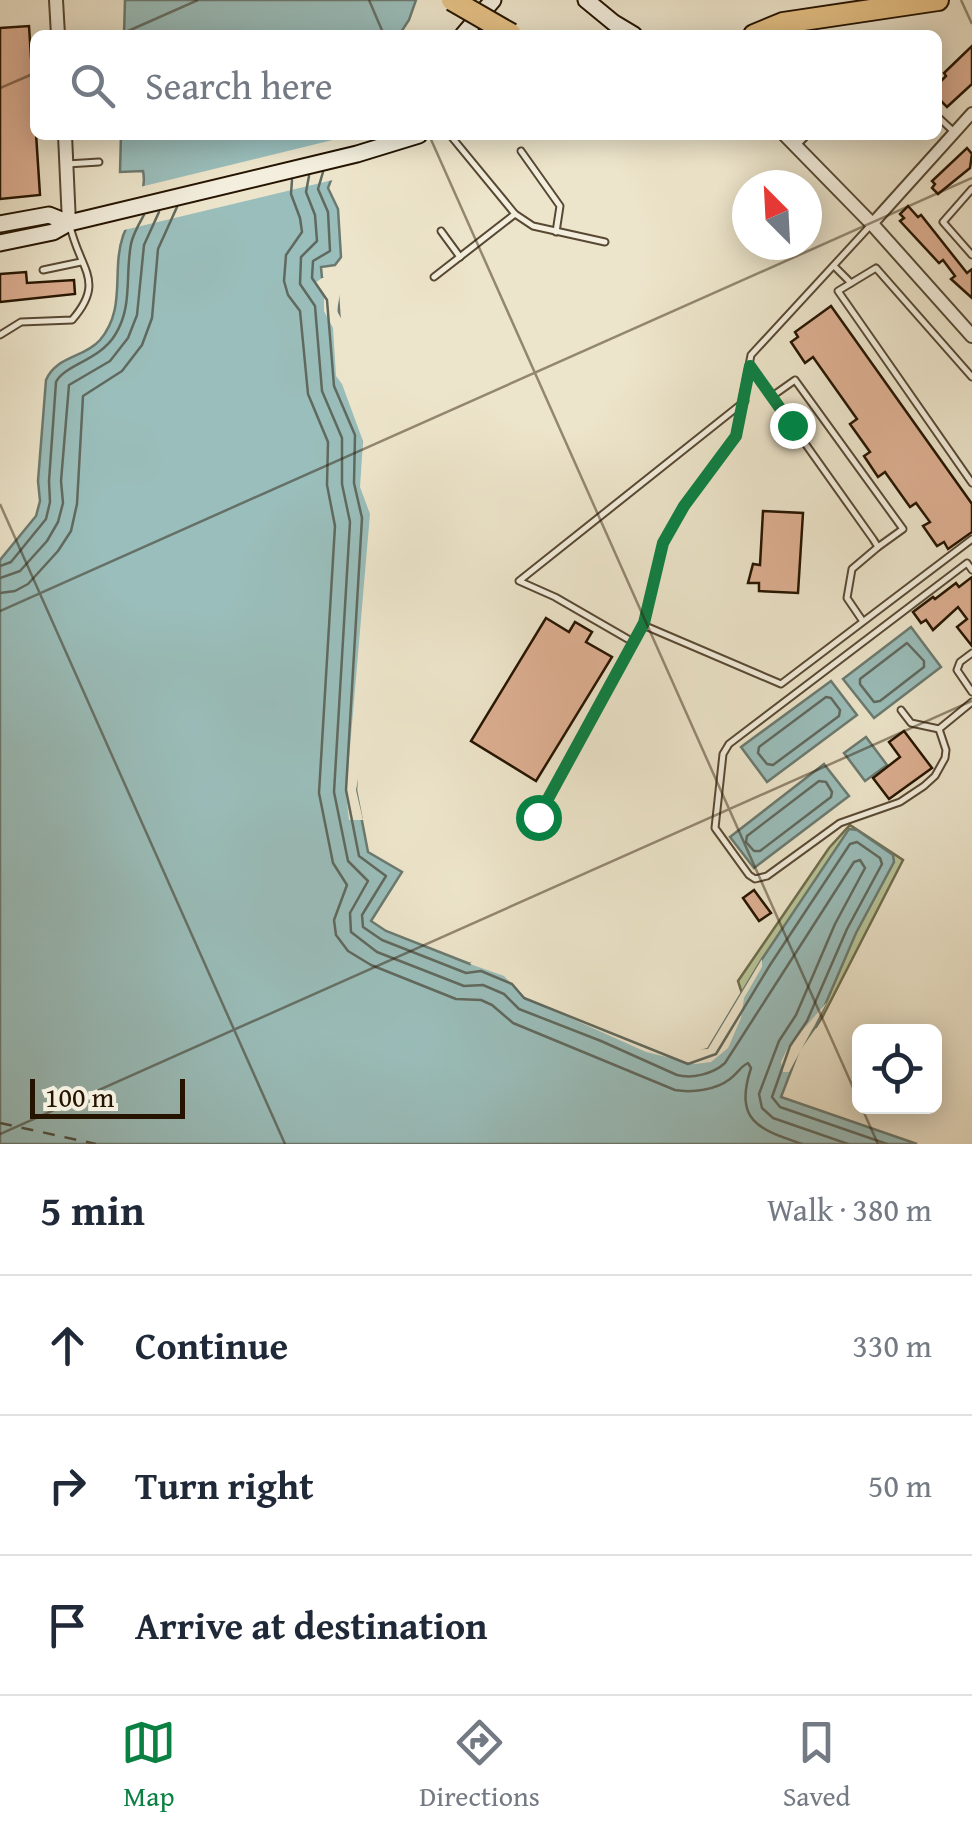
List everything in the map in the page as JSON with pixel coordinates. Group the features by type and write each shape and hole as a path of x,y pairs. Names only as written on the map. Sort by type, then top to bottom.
{"highway":[{"path":"452,0 503,30"},
{"path":"764,30 796,20 938,0"}],"main road":[{"path":"479,28 493,0"},
{"path":"586,0 625,30"},
{"path":"0,244 54,232 69,223 358,154 391,140"},
{"path":"0,224 49,215 69,223"}],"street":[{"path":"56,0 58,30"},
{"path":"872,224 972,113"},
{"path":"65,140 69,223"},
{"path":"790,140 972,336"}],"lane":[{"path":"942,121 954,133"},
{"path":"454,140 516,214 533,226 604,242"},
{"path":"796,146 802,140"},
{"path":"521,151 560,206 556,232"},
{"path":"67,164 99,162"},
{"path":"972,189 942,222 972,255"},
{"path":"434,277 516,214"},
{"path":"0,335 22,322 72,320 90,298 90,284 69,223"},
{"path":"538,817 643,625 663,543 684,506 736,436 751,355 872,224"},
{"path":"441,231 460,257"},
{"path":"42,270 81,262"},
{"path":"834,266 851,282"},
{"path":"972,377 876,268 838,291 972,482"},
{"path":"750,366 878,547"},
{"path":"771,397 794,380 903,529 852,570 847,598 862,620"},
{"path":"632,642 555,597 519,581 744,401"},
{"path":"643,625 781,684 972,539"},
{"path":"939,728 945,758 924,786 900,802 840,823 767,876 755,879 749,875 715,828 722,754 729,744 967,563 972,570"},
{"path":"972,653 960,662 957,670 972,692"},
{"path":"900,710 910,723 939,728 972,702"}],"green space":[{"path":"850,825 903,860 823,1016 816,1027 797,1034 745,1003 738,981 829,848"}],"water":[{"path":"125,0 416,0 402,30 124,30"},
{"path":"121,140 346,140 328,188 338,209 341,257 335,265 321,267 322,278 338,294 344,385 364,432 364,482 372,514 356,790 368,852 402,872 371,921 386,931 470,964 479,959 527,988 686,1055 708,1049 762,959 849,829 857,830 893,855 894,862 856,933 816,1026 799,1050 781,1097 917,1144 0,1144 0,560 36,516 40,501 46,380 56,366 100,340 113,315 120,249 144,180 143,171 120,172"},
{"path":"911,627 941,667 874,718 843,679"},
{"path":"831,681 857,715 767,782 741,747"},
{"path":"866,737 887,765 865,781 844,753"},
{"path":"824,764 849,796 754,868 730,837"}],"pier":[{"path":"333,140 351,140 337,179 120,231 140,187"},
{"path":"327,278 340,293 337,311 344,324 349,384 369,431 369,482 377,514 365,740 356,790 363,820 349,820 346,794 370,514 360,487 363,441 336,376 333,328 324,311 324,295 315,283"},
{"path":"481,954 524,972 531,984 683,1050 708,1049 762,959 762,967 744,998 741,1018 728,1048 711,1062 695,1064 646,1052 526,998 504,976 470,964"},
{"path":"827,1002 789,1072 783,1072 781,1062 788,1047"}],"building":[{"path":"29,26 30,140 36,140 40,195 0,199 0,28"},
{"path":"972,46 972,84 947,107 942,102 944,73"},
{"path":"967,148 972,154 970,168 938,194 932,181"},
{"path":"908,206 918,217 921,215 967,273 972,269 972,298 951,279 955,276 943,260 939,263 900,221 904,218 900,214"},
{"path":"26,272 27,283 74,280 75,294 0,302 0,274"},
{"path":"831,306 972,504 972,532 948,549 944,542 937,546 923,526 930,522 916,503 910,507 885,472 878,477 864,456 870,452 850,424 857,419 813,357 805,363 791,342 798,337 795,332"},
{"path":"763,511 803,513 798,593 759,591 759,583 748,583 753,564 760,565"},
{"path":"972,577 972,646 957,627 967,619 958,607 933,630 913,612 956,583 959,587"},
{"path":"546,618 569,632 575,622 592,632 586,642 612,657 536,781 471,741"},
{"path":"904,731 932,768 889,799 873,778 900,757 889,742"},
{"path":"754,890 771,913 759,921 743,898"}],"ferry route":[{"path":"0,1123 96,1144"}],"route":[{"path":"538,817 644,623 663,543 684,506 736,436 750,366 792,425"}]}
